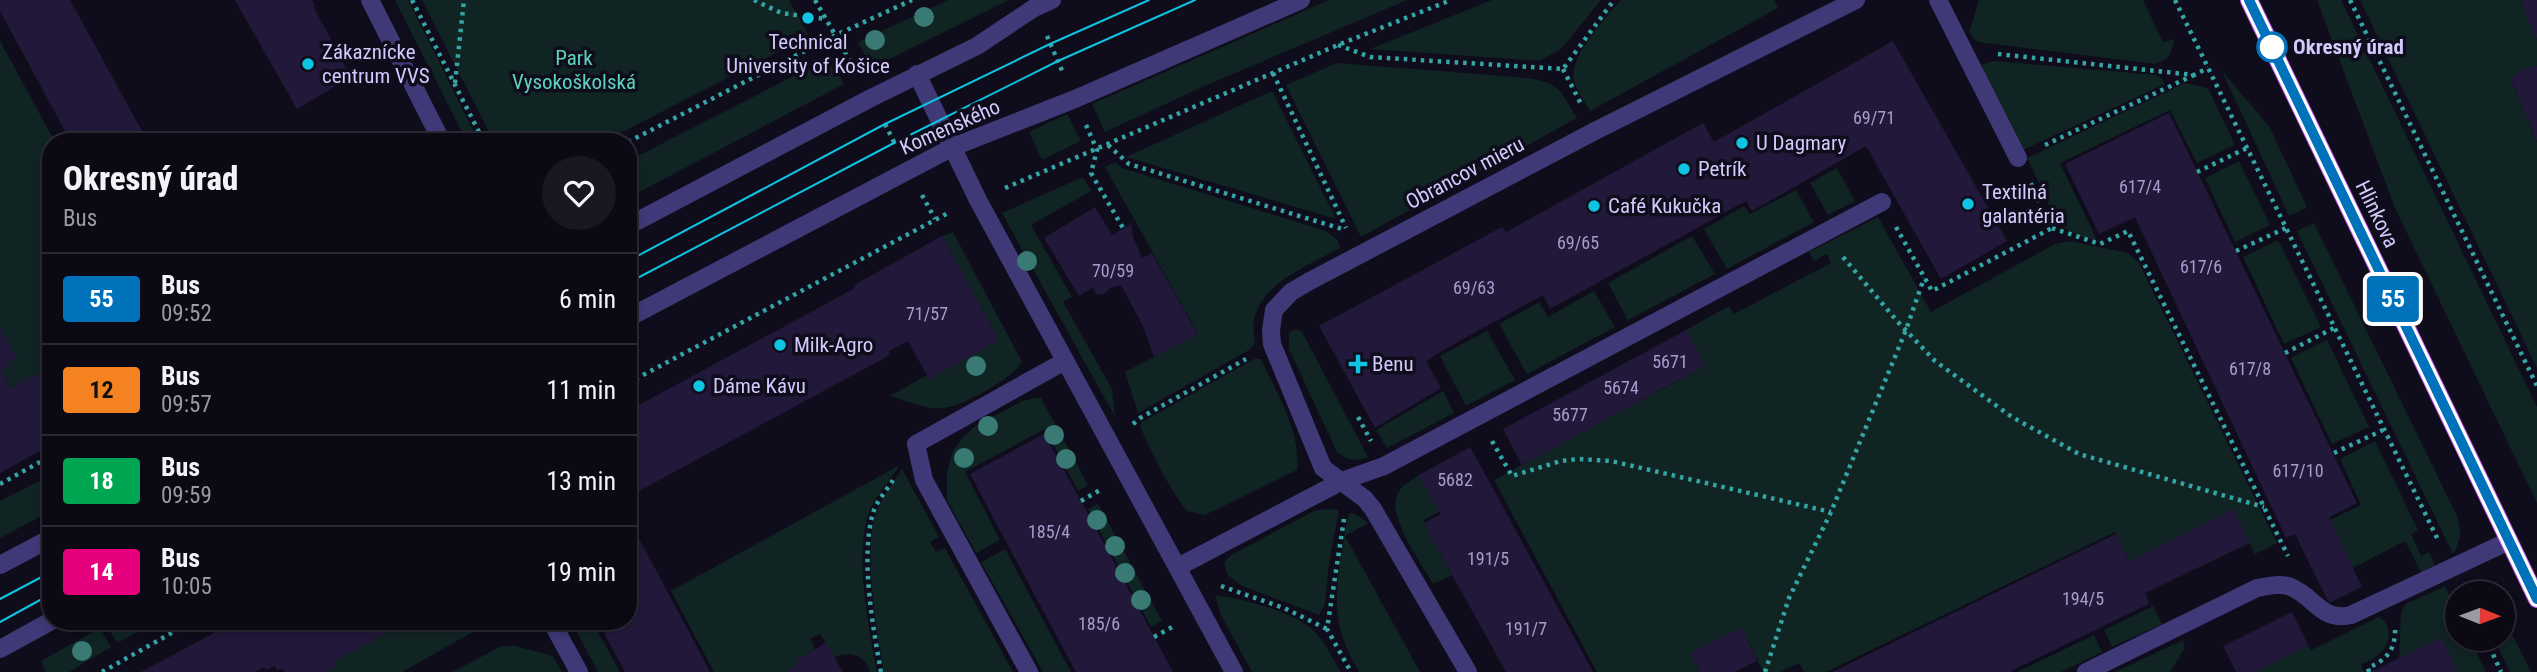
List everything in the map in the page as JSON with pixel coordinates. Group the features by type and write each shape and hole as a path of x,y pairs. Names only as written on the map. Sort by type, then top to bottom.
{"main road":[{"name":"Hlinkova","path":"2249,0 2537,599"}],"street":[{"path":"370,0 437,133"},
{"path":"637,221 917,74 977,46 1034,8 1052,0"},
{"name":"Komenského","path":"637,313 953,147 1075,99 1301,0"},
{"name":"Obrancov mieru","path":"1468,672 1378,517 1365,499 1323,468 1272,344 1274,310 1291,292 1308,282 1606,125 1856,0"},
{"path":"1938,0 2018,158"},
{"path":"917,74 978,200 1234,672"},
{"path":"1178,567 1342,481 1384,466 1882,202"},
{"path":"1029,672 924,480 916,444 1065,361"},
{"path":"2086,672 2257,588 2274,585 2291,587 2324,612 2338,618 2351,615 2509,541"},
{"path":"0,565 42,543"},
{"path":"0,649 42,626"},
{"path":"556,630 579,672"}],"path":[{"path":"412,0 480,133"},
{"path":"455,84 464,0"},
{"path":"754,0 781,13 826,19"},
{"path":"815,0 871,98"},
{"path":"637,137 836,35 912,0"},
{"path":"998,192 1338,45 1451,0"},
{"path":"1563,69 1614,0"},
{"path":"2175,0 2452,568"},
{"path":"2350,0 2537,386"},
{"path":"1338,45 1370,57 1563,69"},
{"path":"1964,50 2193,75"},
{"path":"2208,68 2018,158 2052,228 2100,244 2128,231 2298,574 2274,585"},
{"path":"1563,69 1584,110"},
{"path":"1108,145 1129,164 1347,230 1273,73"},
{"path":"2197,172 2247,148"},
{"path":"1097,150 1091,173 1123,228"},
{"path":"1882,202 1932,291 2052,228"},
{"path":"637,378 951,212"},
{"path":"2236,251 2286,228"},
{"path":"1817,235 1849,261 1906,330 1936,361 2012,417 2079,454 2264,507"},
{"path":"1765,672 1789,598 1831,512 1906,330 1924,277"},
{"path":"2285,353 2334,328"},
{"path":"1127,430 1140,418 1272,344"},
{"path":"1477,416 1512,476 1561,461 1611,461 1831,512"},
{"path":"1358,417 1371,442"},
{"path":"2334,453 2384,430"},
{"path":"881,672 872,615 869,547 873,511 916,444"},
{"path":"0,484 42,461"},
{"path":"1327,629 1345,512 1342,481"},
{"path":"1081,501 1100,490"},
{"path":"1178,567 1215,584 1284,608 1327,629 1351,672"},
{"path":"1154,636 1174,626"},
{"path":"102,672 177,630"},
{"path":"2491,651 2501,672"},
{"path":"2369,672 2368,668 2383,661"}],"green space":[{"path":"395,0 408,0 474,133 462,133"},
{"name":"Park Vysokoškolská","path":"422,0 789,0 809,36 620,133 489,133"},
{"path":"948,0 1009,0 871,68 858,42"},
{"path":"1329,0 1407,0 1200,88 1105,132 1092,104"},
{"path":"1492,0 1601,0 1562,48 1540,61 1370,49"},
{"path":"1621,0 1774,0 1778,8 1590,111 1575,85 1574,71 1577,60 1598,27"},
{"path":"1979,0 2143,0 2163,42 2174,39 2172,48 2167,58 2155,64 1976,41 1969,33"},
{"path":"2317,0 2341,0 2537,407 2537,503 2395,208"},
{"path":"2360,0 2520,0 2537,40 2537,65 2520,72 2511,81 2537,142 2537,368"},
{"path":"0,41 50,133 42,133 42,372 10,388 1,371 8,363 17,359 0,327"},
{"path":"831,57 844,84 637,193 637,156"},
{"path":"1995,61 2156,75 2165,84 2023,150 1982,69 1983,64"},
{"path":"1337,63 1539,80 1554,86 1563,95 1577,118 1361,237 1286,85"},
{"path":"2222,71 2269,126 2307,207 2289,216"},
{"path":"2185,83 2208,88 2235,145 2197,163 2170,110 2060,163 2097,240 2079,236 2059,225 2027,158"},
{"path":"1272,91 1336,219 1126,157"},
{"path":"1067,114 1081,141 1042,160 1029,132"},
{"path":"2239,161 2270,225 2235,242 2205,178"},
{"path":"1115,162 1122,168 1326,231 1338,240 1340,248 1288,277 1266,296 1258,308 1253,329 1255,343 1249,350 1138,413 1125,372 1198,334 1105,167"},
{"path":"1837,168 1855,201 1828,215 1810,183"},
{"path":"1083,177 1091,191 1031,225 1072,297 1063,302 1112,389 1115,417 1002,213"},
{"path":"1796,190 1814,222 1727,269 1704,229 1744,206 1750,214"},
{"path":"1878,217 1931,312 2055,244 2070,241 2128,253 2139,263 2277,543 2255,554 2233,509 2129,561 2115,532 1826,672 1804,672 1799,663 1780,672 1763,672 1742,628 1690,653 1700,672 1597,672 1494,480 1705,366 1686,330 1729,306 1734,314 1831,263 1827,254 1814,261 1809,252"},
{"path":"2314,223 2457,516 2460,535 2453,554 2297,231"},
{"path":"953,232 1022,362 1009,376 962,403 930,408 890,396 927,375 930,378 999,340 942,236"},
{"path":"1692,236 1715,274 1628,320 1608,283"},
{"path":"2278,240 2321,327 2284,344 2243,257"},
{"path":"1594,291 1615,327 1527,374 1499,324 1539,302 1548,317"},
{"path":"1296,329 1302,332 1368,457 1352,459 1337,452 1289,349 1289,333"},
{"path":"1487,331 1515,380 1466,406 1440,356"},
{"path":"2327,340 2369,427 2332,444 2291,358"},
{"path":"1254,359 1261,359 1292,427 1297,470 1205,515 1187,511 1156,460 1140,427 1142,422"},
{"path":"1443,391 1454,413 1387,448 1376,430"},
{"path":"1041,398 1088,485 1078,491 1045,429 965,472 1000,540 976,553 947,500 947,473 952,453 962,438 978,424 1023,401"},
{"path":"2375,441 2418,530 2411,534 2421,556 2429,552 2435,565 2421,572 2405,541 2353,568 2330,520 2361,505 2340,459"},
{"path":"900,465 870,510 865,527 864,590 877,672 868,672 870,671 867,665 856,655 834,657 820,634 810,639 815,649 796,660 799,665 786,672 714,672 671,591"},
{"path":"902,469 939,537 930,542 936,552 945,548 1013,672 884,672 872,590 871,545 877,511"},
{"path":"1419,475 1440,511 1423,520 1452,575 1433,584 1406,539 1396,513 1398,493"},
{"path":"42,480 42,516 0,538 0,501"},
{"path":"1098,504 1162,621 1151,627 1088,509"},
{"path":"1339,510 1325,604 1319,615 1240,585 1227,574 1224,562 1233,554 1314,511"},
{"path":"1349,513 1368,523 1345,536 1420,672 1359,672 1348,652 1339,623 1337,593 1344,536"},
{"path":"1005,549 1071,672 1043,672 981,562"},
{"path":"2445,586 2445,651 2476,651 2486,672 2458,672 2399,658 2401,612 2406,604"},
{"path":"1215,595 1261,605 1305,624 1321,639 1341,672 1252,672 1221,615"},
{"path":"2153,606 2162,624 2112,647 2104,630"},
{"path":"2379,617 2389,631 2388,642 2382,652 2361,664 2364,672 2254,672 2308,645 2311,650"},
{"path":"96,630 101,630 111,647 69,672 46,672 41,661"},
{"path":"110,630 142,630 117,643"},
{"path":"391,630 476,630 402,672 325,672 335,666 334,662"},
{"path":"576,630 597,630 620,672 598,672"},
{"path":"2094,635 2102,652 2061,672 2017,672"},
{"path":"2183,640 2185,648 2170,672 2115,672"},
{"path":"2515,641 2531,672 2510,672 2500,651 2515,651"},
{"path":"502,646 515,646 553,656 562,672 452,672"}],"building":[{"path":"0,0 70,0 143,133 66,133 0,11"},
{"name":"Zákaznícke centrum VVS","path":"235,0 312,0 351,77 297,109"},
{"path":"2520,0 2537,0 2537,40"},
{"path":"1893,41 2007,241 1941,279 1866,146 1752,211 1746,201 1550,309 1543,295 1445,349 1426,361 1441,388 1375,428 1319,326 1502,227 1506,232 1703,123 1714,142"},
{"path":"2537,65 2537,142 2511,80 2520,72"},
{"path":"2169,113 2357,503 2329,517 2362,587 2329,603 2295,534 2286,538 2135,217 2099,234 2065,164"},
{"path":"1095,207 1112,235 1131,224 1142,258 1152,253 1198,335 1154,357 1143,326 1121,285 1110,288 1103,295 1096,294 1093,287 1079,296 1044,238"},
{"path":"942,236 999,340 929,379 908,341 889,351 890,355 637,492 637,406 855,288 854,285"},
{"path":"0,327 17,359 8,363 9,367 1,371 10,388 42,372 42,450 0,473"},
{"path":"1686,330 1706,365 1522,465 1503,429"},
{"path":"1044,434 1173,672 1076,672 970,474"},
{"path":"1470,447 1593,672 1506,672 1455,580 1424,523 1441,514 1419,475"},
{"path":"2233,509 2250,543 2145,593 2149,604 2009,672 1832,672 2116,534 2129,561"},
{"path":"637,535 710,672 625,672 602,630 637,630"},
{"path":"2292,612 2308,645 2254,672 2236,672 2223,646"},
{"path":"1742,628 1757,661 1735,672 1700,672 1690,653"},
{"path":"219,630 391,630 334,662 336,666 325,672 285,672 283,669 277,670 275,666 266,670 264,667 255,672 141,672"},
{"path":"2442,638 2445,651 2448,651 2458,672 2371,672"},
{"path":"826,643 843,672 786,672 799,665 796,660"}],"tram line":[{"path":"637,256 885,124 1050,44 1149,0"},
{"path":"637,278 894,143 1058,61 1195,0"},
{"path":"0,599 42,577"},
{"path":"0,622 42,599"}],"bus line":[{"name":"55","path":"2249,0 2537,599"}],"place":[{"name":"Technical University of Košice","path":"808,18"},
{"name":"Okresný úrad","path":"2272,47"},
{"name":"Zákaznícke centrum VVS","path":"308,64"},
{"name":"U Dagmary","path":"1742,143"},
{"name":"Petrík","path":"1684,169"},
{"name":"Textilná galantéria","path":"1968,204"},
{"name":"Café Kukučka","path":"1594,206"},
{"name":"Milk-Agro","path":"780,345"},
{"name":"Benu","path":"1358,364"},
{"name":"Dáme Kávu","path":"699,386"}]}
